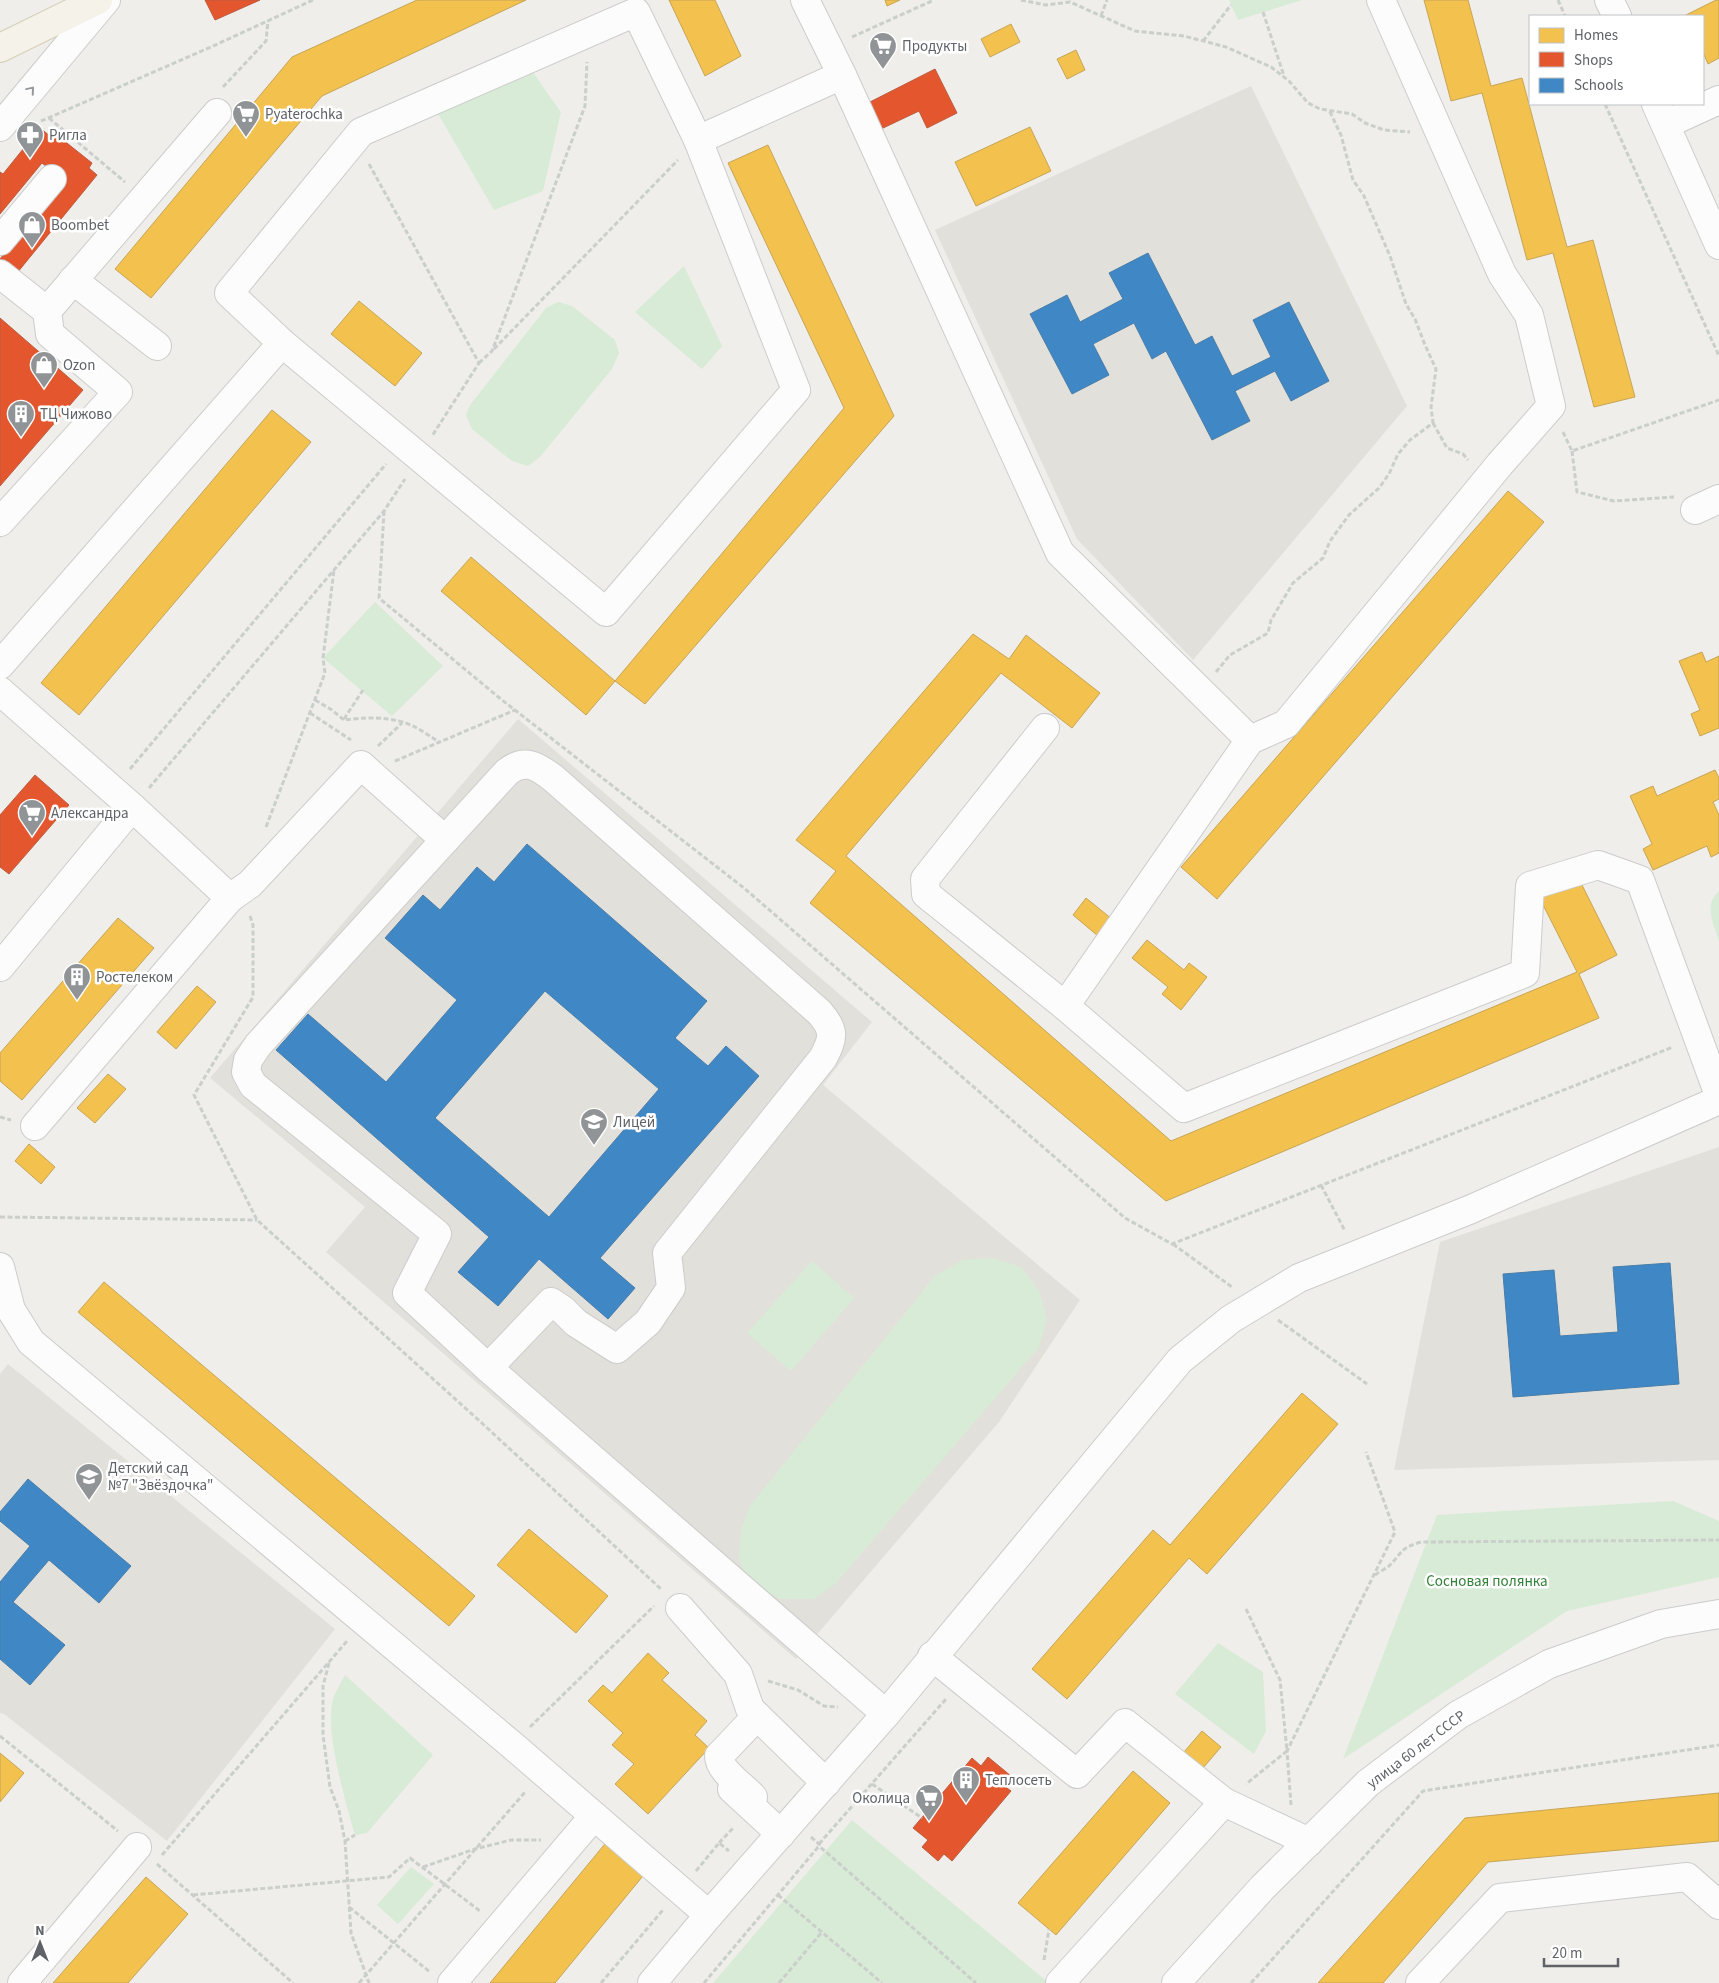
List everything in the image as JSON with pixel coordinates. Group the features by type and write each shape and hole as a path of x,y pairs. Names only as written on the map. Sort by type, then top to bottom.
{"main road":[{"path":"0,48 98,0"}],"street":[{"path":"0,128 106,0"},
{"path":"805,0 842,75 1060,553 1250,740"},
{"path":"1065,1006 1250,740 1286,724 1485,482 1551,406 1529,314 1502,274 1381,0"},
{"path":"1609,0 1616,15"},
{"path":"636,12 698,140 796,390 606,612 282,343 230,293 354,139 360,132 636,12"},
{"path":"698,140 842,75"},
{"path":"1704,104 1719,100"},
{"path":"47,311 218,102"},
{"path":"1698,105 1661,114 1719,245"},
{"path":"0,241 52,179"},
{"path":"0,274 47,311 50,334 118,392 0,522"},
{"path":"73,280 157,346"},
{"path":"0,664 282,343"},
{"path":"1694,510 1719,499"},
{"path":"0,691 132,807 230,898"},
{"path":"1045,728 925,879 926,894 1065,1006 1184,1108 1525,973 1530,886 1598,865 1640,880 1719,1094"},
{"path":"36,1126 230,898 250,884 362,765 445,840"},
{"path":"488,1368 551,1302 563,1310 576,1323 617,1349 648,1322 671,1288 667,1254 823,1058 829,1046 831,1027 818,1012 542,769 532,765 516,766 507,772 258,1045 248,1060 246,1072 253,1085 437,1234 407,1294 488,1368 879,1708"},
{"path":"0,967 132,807"},
{"path":"652,1983 709,1915 826,1783 879,1708 932,1656 1180,1360 1231,1319 1300,1278 1357,1254 1493,1212 1719,1100"},
{"path":"0,1267 11,1310 31,1342 512,1745 709,1915"},
{"path":"670,1604 738,1674 750,1709 826,1783"},
{"name":"улица 60 лет СССР","path":"1176,1983 1263,1887 1301,1838 1368,1783 1450,1720 1549,1664 1661,1624 1719,1614"},
{"path":"932,1656 1077,1774 1125,1723 1224,1802 1301,1838"},
{"path":"754,1796 726,1770 720,1762 720,1756 757,1716"},
{"path":"707,1766 786,1828"},
{"path":"1051,1974 1224,1802"},
{"path":"444,1980 500,1926 594,1816"},
{"path":"22,1983 150,1851"},
{"path":"1420,1983 1500,1898 1687,1878 1719,1905"}],"path":[{"path":"40,122 313,0"},
{"path":"828,48 934,0"},
{"path":"1020,0 1046,5 1070,2 1135,31 1184,36 1226,47 1271,67 1284,77 1308,103 1320,109 1352,114 1365,123 1384,130 1407,130 1445,145"},
{"path":"1101,16 1107,0"},
{"path":"1558,0 1565,15"},
{"path":"1203,41 1231,5"},
{"path":"1263,12 1284,77"},
{"path":"218,102 266,40 268,21"},
{"path":"492,351 585,106 589,32"},
{"path":"1605,105 1719,356"},
{"path":"1329,110 1341,135 1353,180 1364,196 1390,256 1406,304 1415,319 1424,346 1436,369 1431,407 1433,423 1448,448 1463,454 1485,482"},
{"path":"49,118 132,187"},
{"path":"354,139 479,363"},
{"path":"126,774 411,450 479,363 698,140"},
{"path":"1572,451 1719,400"},
{"path":"1551,406 1572,451 1577,492 1614,501 1679,497 1694,510"},
{"path":"1198,689 1213,676 1230,655 1268,633 1271,620 1292,583 1323,558 1330,541 1349,515 1379,488 1389,474 1398,454 1410,440 1433,423"},
{"path":"132,807 384,511 411,450"},
{"path":"375,602 379,598 384,511"},
{"path":"264,834 325,673 323,658 334,569"},
{"path":"379,598 515,710 744,888"},
{"path":"344,720 363,690"},
{"path":"315,700 344,720 379,718 402,723 414,726 439,742"},
{"path":"386,764 515,710"},
{"path":"310,713 356,743"},
{"path":"377,747 402,723"},
{"path":"1321,1185 1357,1254"},
{"path":"0,1217 257,1220"},
{"path":"1224,1802 1287,1751 1395,1532 1366,1452"},
{"path":"1374,1575 1388,1566 1397,1554 1404,1549 1421,1542 1719,1540"},
{"path":"512,1745 670,1604"},
{"path":"1246,1609 1280,1680 1287,1751 1301,1838"},
{"path":"150,1851 329,1663 364,1622"},
{"path":"329,1663 323,1686 323,1735 330,1788 339,1811 345,1841 351,1933 370,1983"},
{"path":"738,1674 798,1690 824,1706 879,1708"},
{"path":"704,1983 819,1845 962,1681"},
{"path":"1250,1983 1423,1791 1719,1745"},
{"path":"360,1983 542,1772"},
{"path":"872,1784 922,1818"},
{"path":"786,1828 819,1845 976,1983"},
{"path":"345,1841 356,1834"},
{"path":"423,1867 475,1849 511,1840 546,1840 568,1847"},
{"path":"193,1895 389,1878 410,1858 500,1926"},
{"path":"778,1895 882,1983"},
{"path":"349,1907 444,1980"},
{"path":"1049,1930 1051,1974"},
{"path":"779,1983 822,1932"}],"shaded area":[{"path":"1251,86 1407,406 1193,660 1077,539 935,230"},
{"name":"Лицей","path":"518,719 872,1022 823,1085 1080,1300 999,1422 796,1659 326,1252 365,1207 210,1078"},
{"path":"1719,1147 1719,1460 1394,1470 1440,1242"},
{"name":"Детский сад №7 \"Звёздочка\"","path":"8,1364 335,1629 167,1841 4,1714 0,1713 0,1374"}],"green space":[{"path":"1229,0 1302,0 1238,20"},
{"path":"529,67 561,112 543,191 494,210 437,112"},
{"path":"684,266 722,346 702,369 635,312"},
{"path":"558,302 572,306 615,340 619,353 612,369 540,457 528,466 512,461 472,429 466,415 470,405 546,308"},
{"path":"375,602 443,666 392,716 323,658"},
{"path":"1719,891 1719,942 1711,909 1714,896"},
{"path":"993,1258 1021,1267 1039,1291 1047,1319 1039,1347 836,1583 814,1599 780,1599 750,1585 739,1559 741,1530 750,1506 935,1276 963,1260"},
{"path":"812,1261 854,1298 791,1371 747,1333"},
{"name":"Сосновая полянка","path":"1673,1501 1719,1521 1719,1577 1567,1611 1343,1759 1437,1515"},
{"path":"1218,1643 1263,1672 1266,1731 1254,1754 1175,1694"},
{"path":"345,1675 433,1755 367,1833 355,1835 337,1767 331,1729 333,1700"},
{"path":"852,1820 1049,1983 713,1983"},
{"path":"411,1867 434,1884 398,1924 377,1905"}],"building: Homes":[{"path":"417,0 526,0 322,96 151,298 115,269 292,57"},
{"path":"669,0 715,0 741,56 705,76"},
{"path":"885,0 900,0 887,6"},
{"path":"1424,0 1468,0 1491,86 1522,78 1567,247 1593,240 1635,397 1594,407 1553,253 1527,260 1482,93 1451,101"},
{"path":"1719,0 1719,58 1708,64 1704,54 1704,15 1686,15"},
{"path":"1011,24 1020,42 990,57 981,39"},
{"path":"1076,50 1085,70 1067,79 1057,59"},
{"path":"1030,127 1051,171 976,206 955,162"},
{"path":"768,145 894,416 645,704 615,681 844,408 728,163"},
{"path":"359,301 422,353 395,386 331,334"},
{"path":"272,410 311,442 79,715 41,683"},
{"path":"1508,491 1544,522 1217,899 1181,867"},
{"path":"471,557 615,681 586,715 441,591"},
{"path":"973,634 1009,659 1026,635 1100,693 1072,728 1001,673 846,856 1171,1141 1577,972 1537,893 1577,875 1617,955 1579,974 1599,1018 1166,1201 810,903 836,871 796,840"},
{"path":"1702,652 1706,662 1719,656 1719,728 1700,736 1691,714 1700,710 1679,661"},
{"path":"1715,770 1719,778 1719,799 1713,802 1719,815 1719,853 1711,857 1707,846 1653,870 1643,849 1652,844 1630,796 1653,786 1657,796"},
{"path":"1086,898 1112,919 1098,936 1073,915"},
{"name":"Ростелеком","path":"118,918 154,948 22,1100 0,1081 0,1053"},
{"path":"1147,940 1184,970 1189,963 1207,977 1181,1010 1162,994 1168,987 1132,958"},
{"path":"197,986 216,1002 176,1049 157,1032"},
{"path":"108,1074 126,1089 95,1123 77,1108"},
{"path":"29,1144 55,1167 41,1184 15,1161"},
{"path":"104,1282 475,1596 449,1626 78,1312"},
{"path":"1302,1393 1338,1424 1207,1574 1189,1558 1067,1699 1032,1669 1153,1530 1170,1545"},
{"path":"529,1529 608,1596 576,1633 497,1565"},
{"path":"648,1653 669,1673 662,1680 707,1721 695,1735 709,1748 648,1814 615,1784 634,1764 612,1745 623,1733 588,1701 603,1685 612,1693"},
{"path":"1202,1731 1221,1747 1197,1775 1178,1759"},
{"path":"0,1753 24,1773 0,1802"},
{"path":"1133,1771 1170,1803 1056,1935 1018,1903"},
{"path":"1719,1793 1719,1841 1488,1862 1383,1983 1318,1983 1465,1818"},
{"path":"609,1839 647,1871 555,1983 490,1983"},
{"path":"146,1877 188,1914 128,1983 53,1983"}],"building: Shops":[{"path":"205,0 260,0 215,20"},
{"path":"935,69 957,113 927,128 919,111 881,129 868,103"},
{"path":"40,128 50,136 53,132 92,163 89,168 97,175 17,273 0,259 63,180 42,163 0,214 0,172 3,174"},
{"name":"ТЦ Чижово","path":"0,318 83,390 0,486"},
{"path":"35,775 69,805 9,874 0,867 0,815"},
{"name":"Теплосеть","path":"988,1757 1011,1776 1003,1785 1011,1791 952,1861 944,1854 938,1861 922,1847 928,1840 913,1828 972,1758 981,1766"}],"building: Schools":[{"path":"1148,253 1195,345 1212,336 1232,376 1271,357 1253,320 1289,302 1329,381 1291,401 1275,371 1235,391 1250,421 1212,440 1166,351 1152,359 1134,323 1093,344 1109,375 1072,394 1030,314 1067,295 1080,322 1123,299 1109,273"},
{"path":"527,844 707,1001 675,1038 708,1066 726,1046 759,1076 600,1258 635,1288 608,1319 539,1259 498,1306 458,1272 489,1237 276,1050 308,1014 386,1082 457,1000 385,938 423,895 440,910 477,867 494,882","holes":["545,991 659,1089 549,1217 435,1118"]},
{"path":"1670,1263 1679,1384 1513,1397 1503,1274 1554,1270 1560,1336 1618,1332 1613,1267"},
{"path":"28,1479 131,1566 99,1603 49,1560 13,1602 65,1645 30,1685 0,1659 0,1582 30,1546 0,1521 0,1512"}],"place":[{"name":"Продукты","path":"883,70"},
{"name":"Pyaterochka","path":"246,138"},
{"name":"Ригла","path":"30,159"},
{"name":"Boombet","path":"32,249"},
{"name":"Ozon","path":"44,389"},
{"name":"ТЦ Чижово","path":"21,438"},
{"name":"Александра","path":"32,837"},
{"name":"Ростелеком","path":"77,1001"},
{"name":"Лицей","path":"594,1146"},
{"name":"Детский сад №7 \"Звёздочка\"","path":"89,1501"},
{"name":"Теплосеть","path":"966,1804"},
{"name":"Околица","path":"929,1822"}]}
